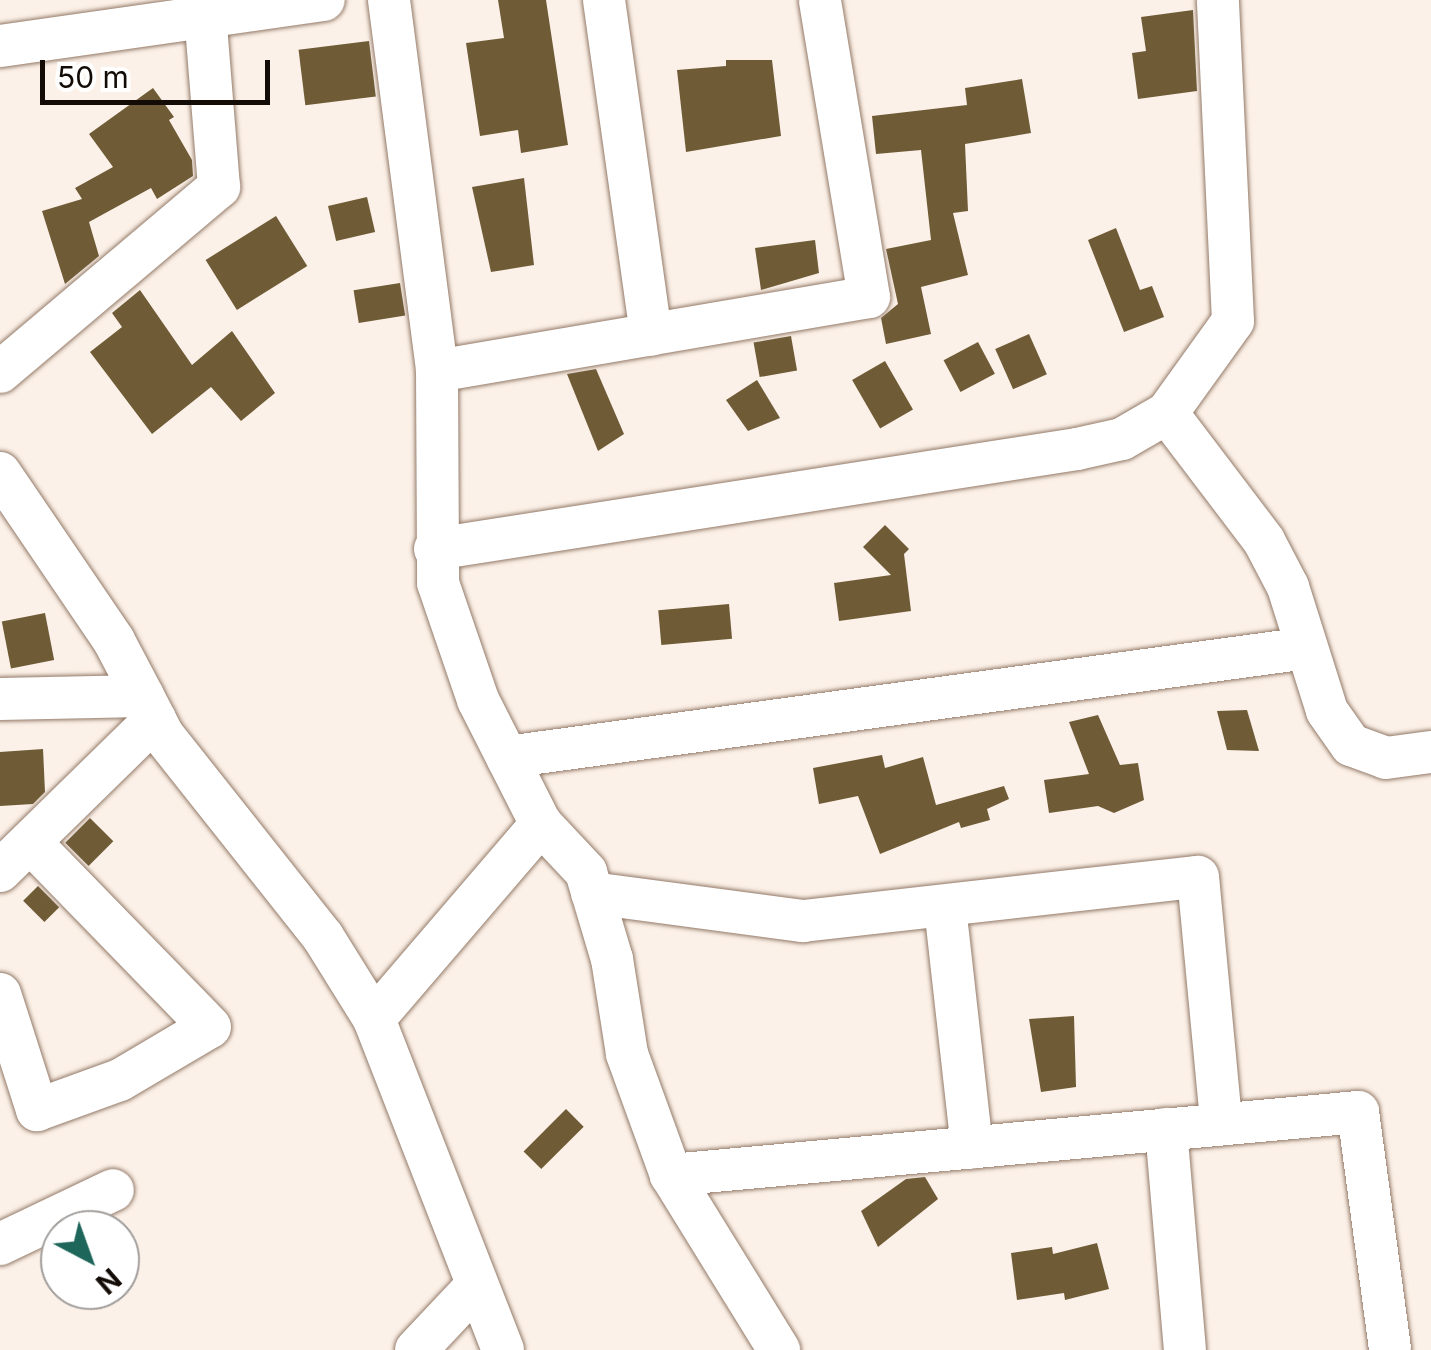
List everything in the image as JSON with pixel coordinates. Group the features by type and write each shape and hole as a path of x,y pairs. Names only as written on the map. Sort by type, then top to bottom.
{"street":[{"path":"0,46 204,14 324,0"},
{"path":"389,0 437,371 434,549 438,583 478,700 541,824 586,872 612,959 627,1054 671,1175 779,1350"},
{"path":"604,0 651,334"},
{"path":"437,371 869,297 820,0"},
{"path":"434,549 1077,449 1122,439 1167,413 1233,321 1218,0"},
{"path":"0,372 219,186 204,14"},
{"path":"1167,413 1264,540 1307,648 1326,711 1351,745 1386,758 1431,752"},
{"path":"0,473 149,707 323,938 374,1020 504,1350"},
{"path":"507,756 1307,648"},
{"path":"0,699 149,707"},
{"path":"0,994 37,1110 120,1080 210,1027 15,856 149,707"},
{"path":"374,1020 541,824"},
{"path":"592,893 803,922 1198,877 1221,1120"},
{"path":"945,906 972,1147"},
{"path":"671,1175 1166,1130 1221,1120 1358,1112 1390,1350"},
{"path":"1166,1130 1185,1350"},
{"path":"0,1244 114,1190"},
{"path":"416,1350 476,1286"}],"building":[{"path":"498,0 546,0 568,145 521,153 518,130 480,136 466,43 504,38"},
{"path":"1193,10 1197,91 1138,99 1132,53 1146,51 1141,17"},
{"path":"369,41 376,97 305,105 299,50"},
{"path":"726,60 772,60 781,136 686,152 677,70 726,66"},
{"path":"1022,79 1031,133 965,144 968,211 953,213 968,275 921,287 931,334 886,344 881,318 898,304 886,249 931,240 921,150 876,154 872,116 967,105 965,88"},
{"path":"153,88 174,117 169,120 192,160 193,176 157,199 151,188 89,222 99,256 65,284 42,211 82,199 75,188 113,167 89,134"},
{"path":"524,178 534,265 491,272 472,187"},
{"path":"367,197 375,232 336,241 328,206"},
{"path":"276,216 307,266 237,310 206,260"},
{"path":"1116,228 1140,290 1152,286 1164,317 1124,332 1088,240"},
{"path":"815,240 819,273 761,290 755,248"},
{"path":"400,283 405,316 359,323 354,290"},
{"path":"140,290 192,365 232,331 275,393 241,421 211,387 152,434 90,352 122,327 112,313"},
{"path":"1029,334 1047,374 1013,389 995,349"},
{"path":"791,336 797,370 760,377 754,343"},
{"path":"978,342 995,374 960,392 944,360"},
{"path":"885,361 913,409 880,428 852,380"},
{"path":"596,369 624,434 598,451 567,374"},
{"path":"757,380 780,418 748,431 726,400"},
{"path":"885,525 909,549 904,554 911,611 839,621 834,583 891,575 863,547"},
{"path":"729,604 732,639 661,645 658,610"},
{"path":"45,613 54,660 11,669 2,621"},
{"path":"1247,710 1259,751 1227,750 1217,711"},
{"path":"1098,715 1120,765 1138,763 1144,800 1114,813 1098,806 1049,813 1044,780 1089,774 1069,722"},
{"path":"43,749 45,792 33,804 0,806 0,752"},
{"path":"882,755 885,768 923,757 936,805 1004,786 1009,799 987,809 990,820 961,828 959,822 880,854 858,796 819,804 813,768"},
{"path":"90,818 113,841 89,866 65,843"},
{"path":"38,886 59,907 44,922 23,901"},
{"path":"1074,1016 1076,1087 1041,1092 1029,1019"},
{"path":"566,1109 584,1127 541,1169 524,1151"},
{"path":"925,1177 938,1199 878,1247 861,1211 906,1179"},
{"path":"1097,1243 1109,1289 1065,1300 1064,1293 1017,1300 1011,1253 1052,1247 1053,1254"}]}
